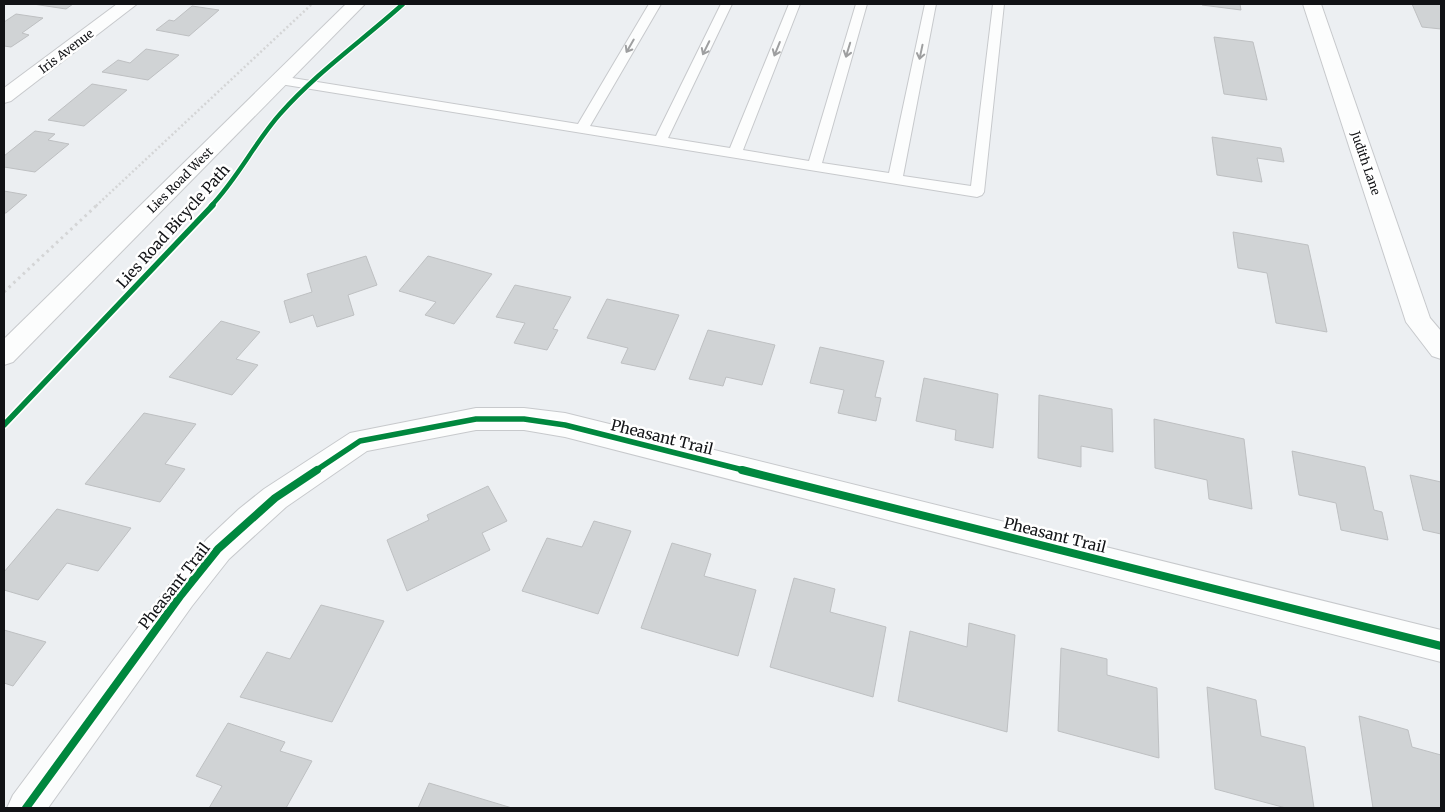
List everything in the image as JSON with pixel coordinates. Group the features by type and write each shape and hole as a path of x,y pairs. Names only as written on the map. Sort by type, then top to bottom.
{"street":[{"name":"Iris Avenue","path":"4,97 128,4"},
{"name":"Lies Road West","path":"4,355 356,4"},
{"name":"Judith Lane","path":"1312,4 1419,322 1441,349"},
{"name":"Pheasant Trail","path":"26,808 181,595 218,549 250,518 275,498 360,441 476,419 524,419 565,425 1441,646"}],"lane":[{"path":"582,128 655,4"},
{"path":"660,142 727,4"},
{"path":"735,153 795,4"},
{"path":"814,166 862,4"},
{"path":"895,179 931,4"},
{"path":"280,80 977,192 999,4"}],"path":[{"path":"4,292 312,4"}],"building":[{"path":"33,4 73,4 66,9"},
{"path":"1240,4 1241,10 1202,5"},
{"path":"1412,4 1441,4 1441,29 1422,27"},
{"path":"192,6 219,10 189,36 156,30 169,20 174,21"},
{"path":"16,14 43,18 22,33 29,35 11,47 4,46 4,22"},
{"path":"1214,37 1253,42 1267,100 1224,94"},
{"path":"146,49 179,55 148,80 102,72 118,60 130,63"},
{"path":"92,84 127,90 84,126 48,120"},
{"path":"35,131 55,134 48,140 69,144 35,172 4,167 4,156"},
{"path":"1212,137 1281,148 1284,162 1257,158 1262,182 1217,175"},
{"path":"4,191 27,195 4,213"},
{"path":"1233,232 1308,245 1327,332 1276,323 1267,273 1238,268"},
{"path":"366,256 377,285 348,295 354,315 317,327 313,315 290,323 284,301 312,292 307,274"},
{"path":"428,256 492,274 454,324 425,315 436,302 399,291"},
{"path":"515,285 571,297 553,329 558,330 547,350 514,343 525,323 496,317"},
{"path":"607,299 679,315 655,370 621,363 628,348 587,338"},
{"path":"221,321 260,332 236,359 258,365 232,395 169,377"},
{"path":"708,330 775,345 762,385 726,377 723,386 689,379"},
{"path":"820,347 884,361 875,397 881,398 876,421 838,413 844,390 810,383"},
{"path":"924,378 998,394 993,448 955,440 956,430 916,421"},
{"path":"1039,395 1112,409 1113,452 1081,446 1081,467 1038,458"},
{"path":"144,413 196,424 165,464 185,469 160,502 85,484"},
{"path":"1154,419 1244,439 1252,509 1209,499 1207,480 1155,468"},
{"path":"1292,451 1365,467 1374,510 1382,512 1388,540 1341,530 1336,503 1299,495"},
{"path":"1410,475 1441,482 1441,534 1423,530"},
{"path":"488,486 507,521 482,533 490,550 407,591 387,540 429,520 427,515"},
{"path":"57,509 131,528 98,571 67,563 38,600 4,590 4,572"},
{"path":"594,521 631,531 598,614 522,591 547,538 582,547"},
{"path":"672,543 711,554 704,576 756,590 738,656 641,628"},
{"path":"794,578 835,589 830,612 886,627 873,697 770,667"},
{"path":"321,605 384,621 332,722 240,697 267,652 290,659"},
{"path":"969,623 1015,635 1007,732 898,701 910,631 967,647"},
{"path":"4,630 46,642 13,686 4,683"},
{"path":"1061,648 1107,659 1107,675 1157,688 1159,758 1058,731"},
{"path":"1207,687 1256,700 1261,736 1305,747 1314,808 1286,808 1215,789"},
{"path":"1359,716 1408,730 1412,747 1441,755 1441,808 1373,808"},
{"path":"228,723 285,742 280,751 312,761 286,808 209,808 222,786 196,776"},
{"path":"429,783 512,808 418,808"}],"cycle path":[{"name":"Lies Road Bicycle Path","path":"4,425 220,197 261,139 288,105 332,63 403,4"},
{"path":"26,808 181,595 218,549 250,519 275,498 360,441 476,419 524,419 565,425 1441,646"}]}
